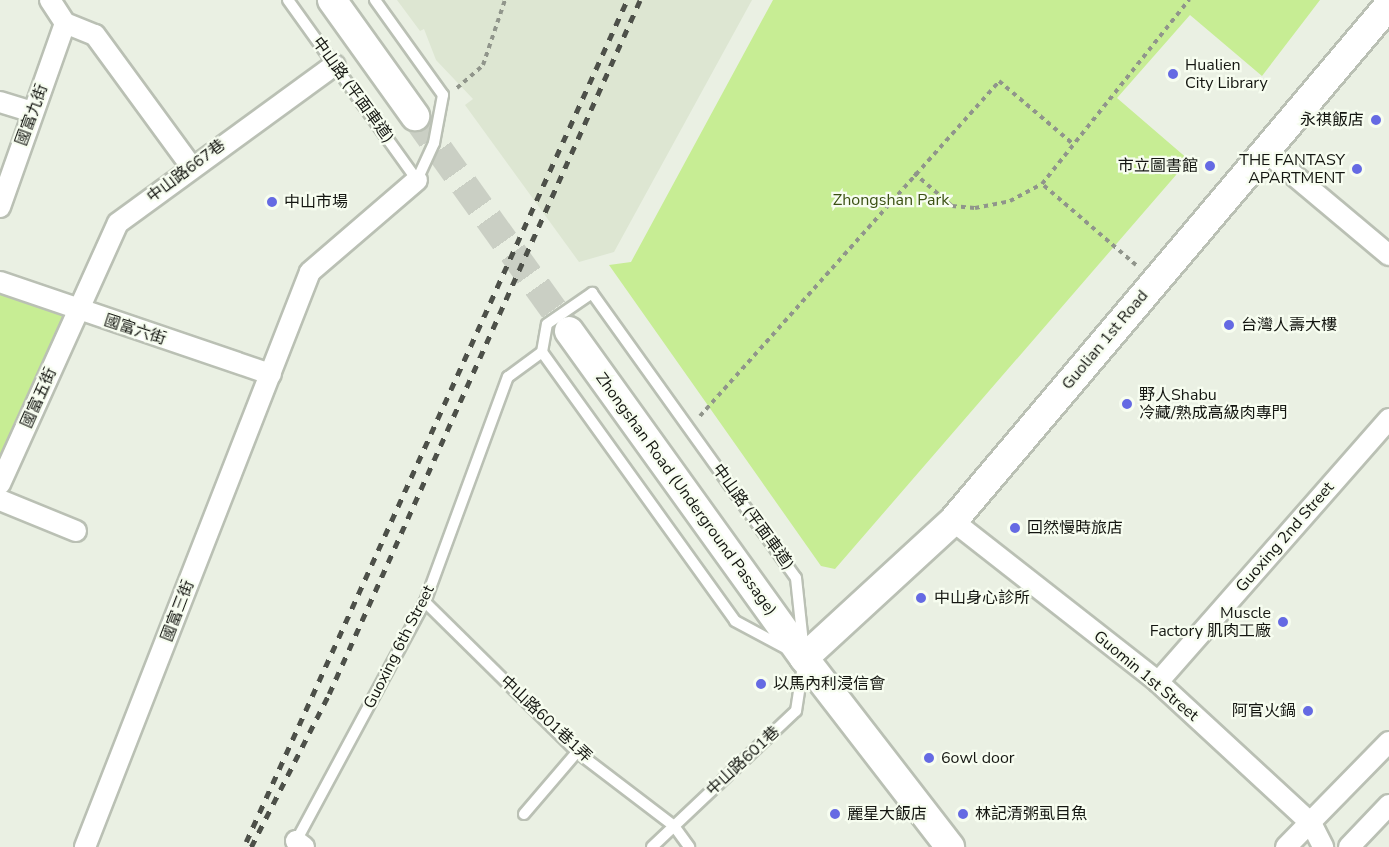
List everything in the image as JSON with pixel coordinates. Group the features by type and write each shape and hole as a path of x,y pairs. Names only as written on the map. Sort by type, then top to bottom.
{"street":[{"path":"50,0 65,23 95,35 191,166"},
{"path":"332,0 415,116"},
{"name":"Guolian 1st Road","path":"804,658 953,520 1389,5"},
{"name":"國富九街","path":"0,207 65,23"},
{"name":"中山路667巷","path":"78,311 118,223 191,166 335,65"},
{"path":"0,102 33,112"},
{"path":"1265,151 1389,255"},
{"name":"國富三街","path":"86,847 310,272 417,180"},
{"name":"國富六街","path":"0,282 78,311 271,374"},
{"name":"國富五街","path":"0,484 78,311"},
{"name":"Zhongshan Road (Underground Passage)","path":"569,331 804,658 950,847"},
{"name":"Guoxing 2nd Street","path":"1158,682 1389,419"},
{"path":"0,500 76,531"},
{"name":"Guomin 1st Street","path":"953,520 1158,682 1311,823 1323,847"},
{"path":"1286,847 1389,742"},
{"path":"1349,847 1389,805"}],"lane":[{"name":"中山路 (平面車道)","path":"288,0 417,180"},
{"path":"375,0 443,95 434,143 417,180"},
{"name":"中山路 (平面車道)","path":"542,352 547,324 592,292 796,578 804,658"},
{"path":"542,352 735,621 804,658"},
{"name":"Guoxing 6th Street","path":"298,845 425,602 508,377 542,352"},
{"name":"中山路601巷1弄","path":"425,602 577,752 674,826 689,847"},
{"name":"中山路601巷","path":"652,847 796,711 804,658"},
{"path":"524,814 577,752"}],"path":[{"path":"443,95 483,64 505,0"},
{"path":"914,173 952,206 975,208 1010,201 1042,184 1189,0"},
{"path":"691,427 914,173 999,81 1073,144"},
{"path":"1042,184 1155,282"}],"shaded area":[{"path":"397,0 752,0 614,252 579,262 465,105 473,99 436,60 424,29 420,31"}],"green space":[{"name":"Zhongshan Park","path":"773,0 1320,0 1262,76 1190,15 1117,98 1189,160 835,569 821,566 609,265 631,262"},
{"path":"0,292 70,316 0,482"}],"tunnel":[{"path":"415,116 569,331"}],"railway":[{"path":"246,842 627,0"},
{"path":"251,847 329,694 640,0"}],"place":[{"name":"Hualien City Library","path":"1173,74"},
{"name":"永祺飯店","path":"1376,120"},
{"name":"市立圖書館","path":"1210,166"},
{"name":"THE FANTASY APARTMENT","path":"1357,169"},
{"name":"中山市場","path":"272,202"},
{"name":"台灣人壽大樓","path":"1229,325"},
{"name":"野人Shabu 冷藏/熟成高級肉專門","path":"1127,404"},
{"name":"回然慢時旅店","path":"1015,528"},
{"name":"中山身心診所","path":"921,598"},
{"name":"Muscle Factory 肌肉工廠","path":"1283,622"},
{"name":"以馬內利浸信會","path":"761,684"},
{"name":"阿官火鍋","path":"1308,711"},
{"name":"6owl door","path":"929,758"},
{"name":"麗星大飯店","path":"835,814"},
{"name":"林記清粥虱目魚","path":"963,814"}]}
